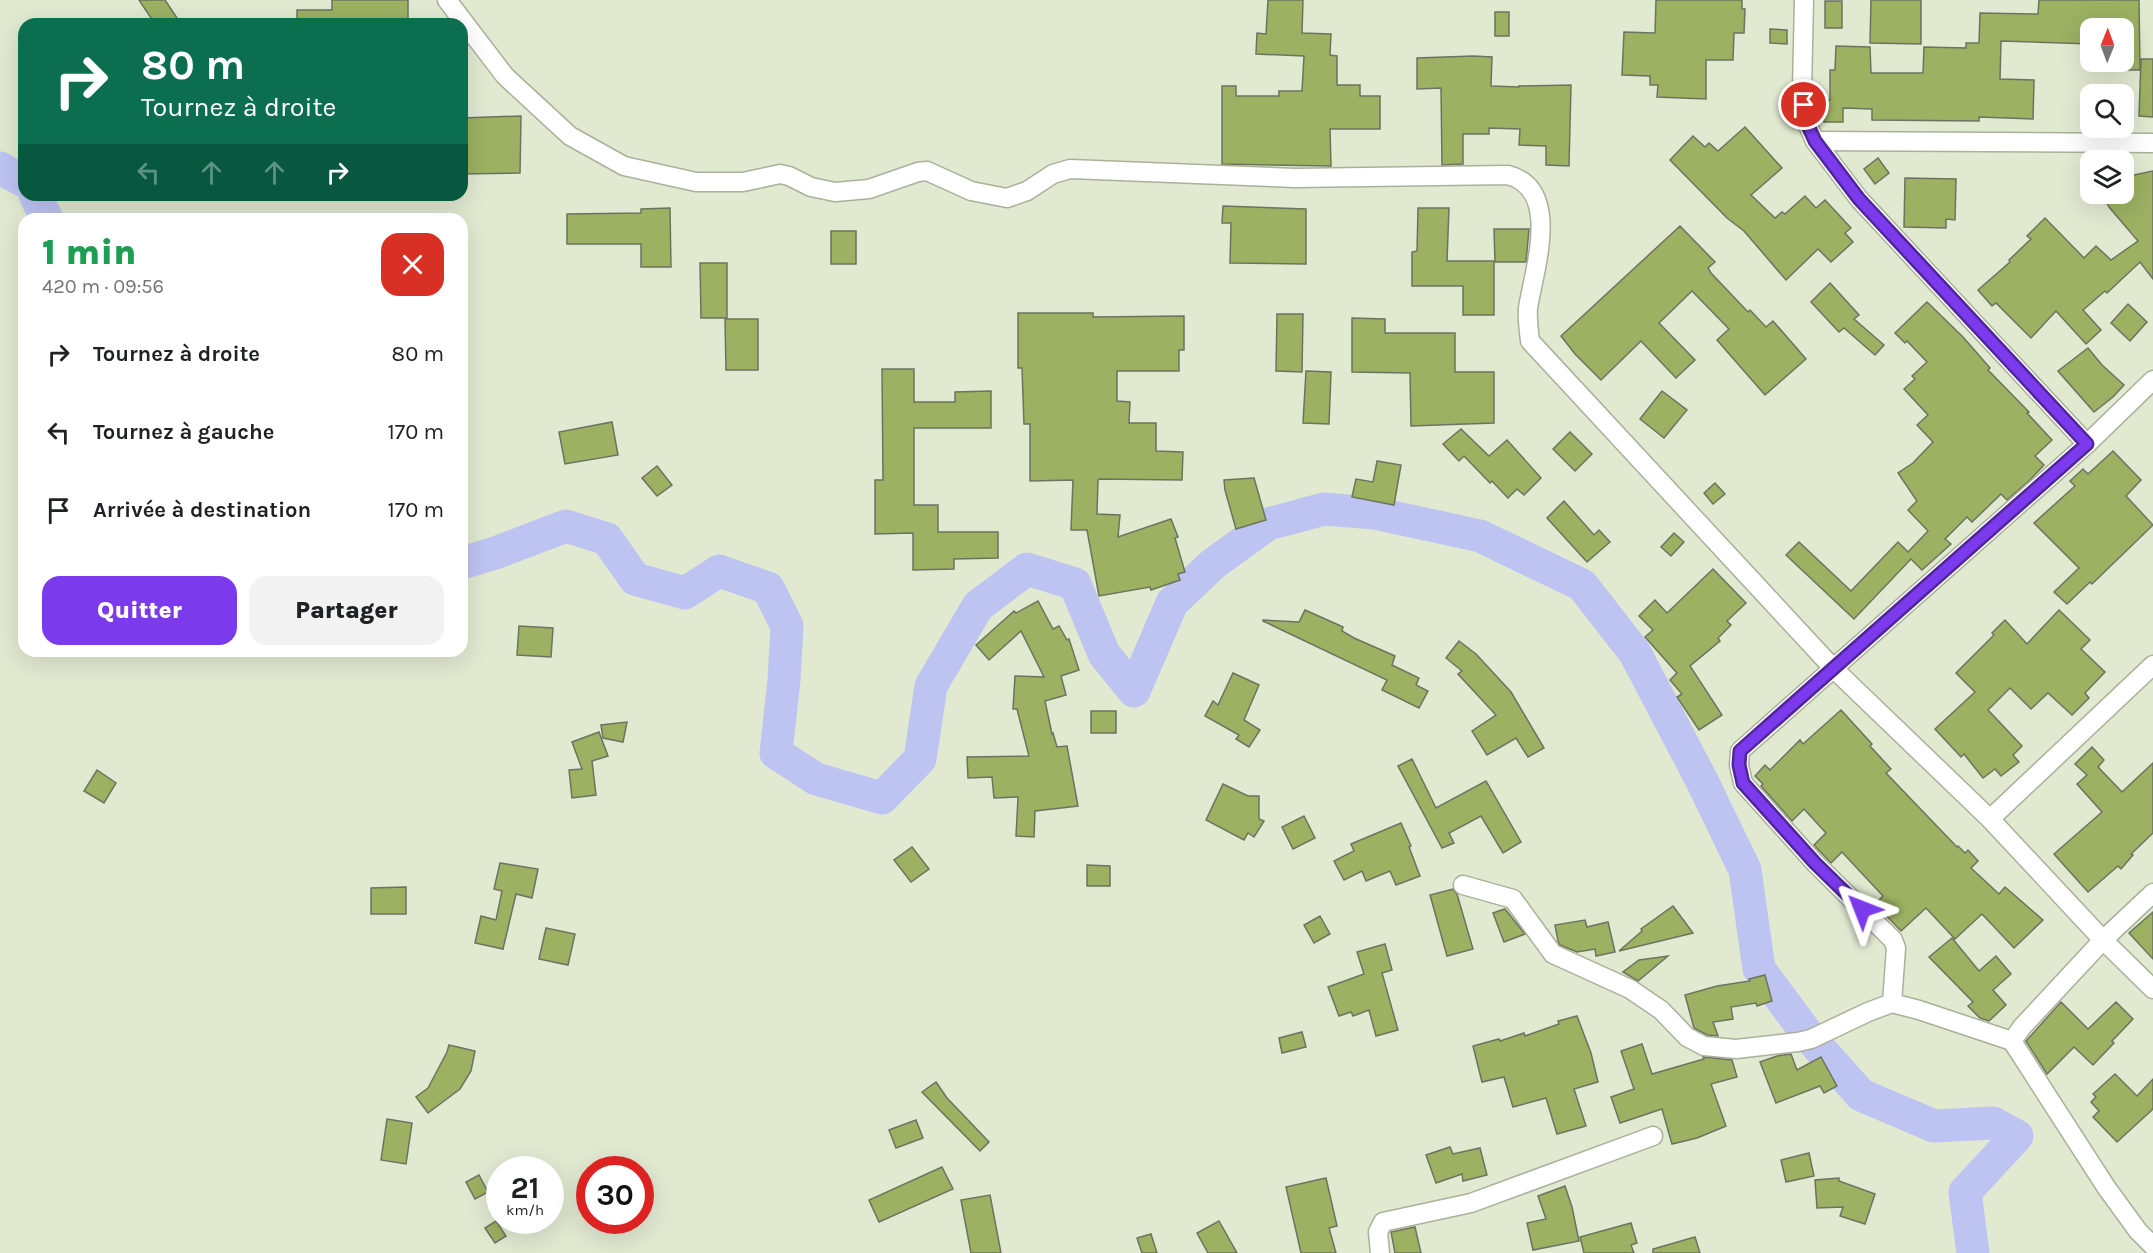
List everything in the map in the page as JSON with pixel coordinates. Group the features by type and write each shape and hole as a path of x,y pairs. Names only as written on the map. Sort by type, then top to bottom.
{"street":[{"path":"447,0 461,18"},
{"path":"1804,0 1802,91 1805,119 1815,141 1859,199 2087,444"},
{"path":"468,28 505,76 570,136 624,166 696,182 743,182 780,174 811,187 835,192 869,189 927,171 971,191 1007,198 1027,190 1053,174 1070,169 1295,178 1508,175 1518,178 1538,200 1540,248 1528,311 1530,341 1833,668 1990,819 2103,940 2153,989"},
{"path":"1815,141 2153,143"},
{"path":"1893,1003 1896,948 1893,940 1815,863 1743,783 1739,765 1740,751 2087,444 2153,380"},
{"path":"1990,819 2153,665"},
{"path":"1463,885 1513,899 1553,954 1630,989 1661,1010 1688,1037 1704,1046 1736,1049 1798,1042 1893,1003 2012,1041 2106,1187 2138,1231 2153,1246"},
{"path":"2012,1041 2022,1027 2103,940 2153,893"},
{"path":"1380,1253 1378,1232 1383,1222 1471,1203 1653,1136"}],"building":[{"path":"139,0 165,0 177,18 151,18"},
{"path":"332,0 408,0 408,18 297,18 297,10 332,10"},
{"path":"1268,0 1303,0 1302,33 1331,34 1330,55 1337,56 1337,85 1360,85 1360,96 1380,96 1380,129 1330,129 1331,166 1222,164 1222,86 1236,86 1236,96 1279,96 1279,91 1302,91 1304,56 1256,54 1257,33 1266,34"},
{"path":"1656,0 1742,0 1742,9 1745,9 1744,33 1734,33 1733,60 1706,60 1706,99 1657,97 1658,85 1650,85 1650,76 1622,75 1624,32 1655,33"},
{"path":"1871,0 1921,0 1921,44 1870,43"},
{"path":"2039,0 2139,0 2140,70 2134,70 2134,18 2080,18 2080,44 2001,41 2000,79 2034,80 2033,119 1979,117 1979,121 1872,120 1872,109 1843,108 1843,122 1824,122 1825,100 1830,100 1830,70 1835,70 1836,46 1870,47 1871,73 1923,73 1924,47 1966,48 1966,43 1979,43 1980,13 2038,14"},
{"path":"1825,1 1842,1 1842,28 1825,28"},
{"path":"1495,12 1509,12 1509,36 1495,36"},
{"path":"1770,29 1787,30 1787,44 1770,43"},
{"path":"1492,57 1491,86 1571,85 1569,166 1546,165 1546,146 1519,145 1520,129 1489,128 1489,134 1463,134 1463,164 1442,165 1441,88 1417,89 1417,58"},
{"path":"2141,59 2153,59 2153,117 2139,116"},
{"path":"521,116 520,173 468,174 468,118"},
{"path":"1745,127 1782,168 1751,195 1775,218 1782,212 1785,214 1805,196 1816,208 1825,200 1851,228 1845,233 1853,242 1831,262 1818,249 1786,280 1744,231 1727,218 1670,160 1693,136 1705,147 1709,143 1718,151"},
{"path":"1878,158 1889,173 1875,184 1864,169"},
{"path":"2153,171 2153,279 2140,262 2107,293 2105,291 2083,310 2101,330 2086,344 2056,311 2031,338 1996,303 1992,306 1978,290 2010,262 2009,260 2031,239 2027,236 2045,218 2084,258 2096,246 2111,260 2138,241 2107,204 2134,204 2134,175"},
{"path":"1905,178 1956,179 1955,220 1946,219 1946,228 1904,227"},
{"path":"1223,206 1306,209 1306,264 1230,263 1231,223 1222,223"},
{"path":"670,208 671,267 641,267 641,244 567,244 567,214 641,213 641,209"},
{"path":"1418,208 1449,208 1447,261 1494,261 1494,315 1463,315 1463,286 1412,286 1412,252 1417,251"},
{"path":"1680,226 1715,262 1708,268 1711,273 1748,312 1750,310 1766,327 1773,321 1806,359 1765,395 1717,340 1729,329 1692,291 1659,323 1695,360 1676,378 1641,341 1601,380 1561,336"},
{"path":"1494,229 1529,229 1526,262 1495,262"},
{"path":"831,231 856,231 856,264 831,264"},
{"path":"700,263 727,263 727,318 701,318"},
{"path":"1830,283 1859,315 1854,319 1884,345 1875,355 1844,328 1839,332 1811,302"},
{"path":"1927,302 1963,337 1990,368 1988,370 2029,412 2027,413 2052,440 2035,456 2044,465 2030,480 2007,500 2001,494 1972,522 1967,517 1945,539 1951,544 1922,570 1911,559 1854,619 1786,555 1799,542 1851,591 1898,542 1908,552 1928,531 1908,510 1917,501 1898,473 1913,463 1933,442 1917,425 1928,415 1904,389 1915,379 1912,376 1927,362 1907,341 1905,343 1895,333"},
{"path":"2128,304 2147,322 2130,341 2111,323"},
{"path":"1018,313 1093,313 1093,317 1184,316 1184,350 1179,350 1179,371 1117,371 1117,401 1130,402 1129,423 1156,423 1156,451 1183,452 1182,480 1100,479 1098,480 1097,514 1120,515 1118,537 1171,519 1178,537 1175,538 1185,572 1178,574 1180,580 1151,590 1150,587 1099,596 1087,530 1071,530 1073,480 1030,481 1030,424 1024,424 1022,368 1018,368"},
{"path":"1277,314 1303,314 1302,372 1276,371"},
{"path":"1352,318 1385,319 1385,333 1455,333 1455,372 1494,372 1494,423 1411,426 1410,373 1352,372"},
{"path":"725,319 758,319 758,370 726,370"},
{"path":"2088,348 2102,365 2124,385 2094,412 2058,371"},
{"path":"882,369 914,369 914,402 955,402 955,392 991,391 991,428 914,428 914,505 938,505 938,532 998,532 998,558 954,559 954,569 913,570 913,533 875,534 875,480 883,480"},
{"path":"1306,371 1331,372 1329,424 1303,423"},
{"path":"1662,391 1687,410 1664,438 1640,419"},
{"path":"612,422 618,455 565,464 559,432"},
{"path":"1461,429 1489,456 1507,440 1541,478 1524,495 1517,489 1508,498 1464,456 1459,461 1443,444"},
{"path":"1570,432 1592,454 1575,471 1553,449"},
{"path":"2113,451 2141,480 2126,496 2153,525 2092,584 2090,582 2067,604 2054,592 2079,568 2034,523 2075,486 2070,481 2083,469 2088,474"},
{"path":"1377,461 1401,465 1394,505 1352,497 1356,479 1373,482"},
{"path":"657,466 672,485 657,496 642,478"},
{"path":"1254,478 1266,520 1236,529 1224,480"},
{"path":"1715,483 1725,494 1713,504 1704,493"},
{"path":"1564,501 1594,535 1599,530 1610,542 1587,562 1547,518"},
{"path":"1674,533 1684,542 1671,556 1661,547"},
{"path":"1713,569 1746,603 1727,621 1731,625 1718,638 1720,641 1690,666 1722,715 1699,730 1677,697 1682,694 1670,680 1677,673 1645,637 1653,630 1639,616 1655,600 1667,613"},
{"path":"1038,601 1053,629 1059,626 1067,640 1069,639 1079,670 1061,676 1066,695 1045,701 1057,747 1067,746 1078,806 1035,811 1034,837 1016,836 1018,797 994,798 992,777 968,778 967,757 1029,756 1017,709 1013,709 1015,676 1044,677 1021,631 989,660 976,645 1014,611 1016,613"},
{"path":"1305,610 1343,627 1342,631 1354,638 1395,656 1392,665 1419,678 1416,685 1428,691 1419,708 1382,690 1387,680 1263,621 1299,622"},
{"path":"2059,610 2090,640 2081,649 2105,672 2085,693 2089,698 2072,715 2048,693 2031,709 2010,688 1988,710 2022,746 2013,755 2019,762 2001,776 1995,769 1983,778 1964,754 1961,757 1935,729 1975,692 1956,673 1994,635 1992,633 2005,620 2027,644"},
{"path":"519,626 553,628 551,657 517,655"},
{"path":"1459,641 1476,654 1511,692 1544,748 1528,757 1516,738 1487,755 1472,731 1496,715 1458,674 1462,671 1446,658"},
{"path":"1233,673 1259,685 1244,720 1260,730 1249,747 1236,739 1239,735 1205,716 1213,701 1218,705"},
{"path":"1841,710 1891,769 1886,773 1957,847 1965,853 1968,850 1978,861 1971,868 1999,894 2005,887 2043,920 2014,948 1982,914 1955,939 1926,908 1901,931 1875,904 1883,896 1842,852 1831,863 1814,845 1826,833 1804,809 1792,821 1761,786 1763,784 1755,776 1765,765 1770,770 1800,740 1803,744"},
{"path":"1091,711 1116,711 1116,733 1091,733"},
{"path":"627,722 623,742 603,738 601,725"},
{"path":"599,732 608,756 592,761 596,795 572,798 569,770 582,769 572,742"},
{"path":"2092,747 2104,760 2098,767 2122,792 2153,763 2153,833 2131,854 2133,855 2121,869 2118,866 2088,892 2054,854 2102,812 2077,784 2087,775 2075,764"},
{"path":"1412,759 1436,808 1486,781 1521,842 1503,853 1481,816 1449,833 1454,843 1442,848 1398,766"},
{"path":"97,770 116,783 104,803 84,791"},
{"path":"1223,784 1248,796 1259,796 1259,819 1264,821 1254,837 1248,833 1244,840 1206,820"},
{"path":"1304,816 1315,838 1293,849 1282,827"},
{"path":"1401,823 1420,876 1396,885 1390,871 1366,881 1362,871 1344,880 1334,861 1354,851 1351,844"},
{"path":"912,847 929,869 911,882 894,860"},
{"path":"500,863 538,869 532,898 516,894 503,949 475,943 481,916 496,920 502,891 494,889"},
{"path":"1087,865 1110,866 1110,886 1087,886"},
{"path":"406,887 406,914 371,914 371,888"},
{"path":"1453,889 1457,894 1473,949 1447,956 1430,895"},
{"path":"1673,906 1693,933 1619,951 1642,931 1641,929"},
{"path":"1505,909 1525,934 1504,942 1493,913"},
{"path":"2153,912 2153,959 2129,933"},
{"path":"1320,916 1330,934 1314,943 1304,925"},
{"path":"1585,920 1587,927 1608,922 1615,952 1596,956 1595,949 1577,952 1560,945 1555,925"},
{"path":"546,928 575,934 568,965 539,959"},
{"path":"1952,938 1979,971 1996,956 2011,974 1993,990 2006,1005 1989,1021 1980,1018 1968,1006 1973,1002 1929,957"},
{"path":"1385,944 1392,970 1382,973 1398,1030 1376,1036 1369,1010 1353,1016 1351,1012 1339,1016 1328,987 1364,974 1357,952"},
{"path":"1668,956 1638,981 1623,972 1639,960"},
{"path":"1765,975 1772,1001 1757,1006 1756,1003 1731,1007 1733,1019 1713,1022 1718,1036 1707,1035 1694,1028 1685,995 1717,986 1750,981 1749,979"},
{"path":"2061,1002 2088,1029 2116,1002 2133,1019 2093,1065 2074,1047 2047,1074 2026,1041"},
{"path":"1577,1016 1591,1053 1598,1082 1574,1089 1586,1126 1557,1134 1546,1098 1513,1107 1504,1077 1482,1082 1473,1046 1499,1039 1500,1041 1524,1033 1525,1036 1559,1024 1558,1021"},
{"path":"1302,1032 1306,1047 1282,1053 1279,1038"},
{"path":"1642,1044 1652,1074 1704,1059 1703,1057 1732,1060 1737,1077 1711,1084 1726,1126 1697,1138 1672,1144 1662,1109 1620,1123 1611,1097 1634,1089 1621,1051"},
{"path":"449,1045 475,1051 471,1071 460,1089 428,1113 416,1097 428,1088"},
{"path":"1791,1054 1797,1070 1821,1057 1837,1086 1824,1093 1820,1086 1776,1103 1760,1062"},
{"path":"2115,1074 2137,1096 2153,1079 2153,1109 2117,1142 2093,1117 2099,1111 2091,1102 2096,1097 2093,1094"},
{"path":"936,1082 947,1098 989,1142 980,1151 922,1092"},
{"path":"387,1119 412,1123 406,1164 381,1160"},
{"path":"916,1120 923,1138 896,1148 889,1130"},
{"path":"1450,1147 1453,1154 1480,1148 1487,1175 1463,1181 1462,1174 1436,1183 1426,1155"},
{"path":"1809,1153 1814,1176 1786,1182 1781,1160"},
{"path":"942,1167 953,1189 879,1222 869,1200"},
{"path":"479,1175 486,1193 475,1199 466,1182"},
{"path":"1326,1178 1337,1226 1329,1228 1336,1253 1301,1253 1286,1187"},
{"path":"1839,1178 1839,1181 1875,1194 1865,1224 1840,1216 1843,1207 1817,1208 1815,1180"},
{"path":"1565,1186 1579,1241 1533,1250 1527,1223 1546,1219 1538,1196"},
{"path":"990,1195 1001,1253 971,1253 961,1200"},
{"path":"1219,1221 1237,1253 1208,1253 1197,1233"},
{"path":"1631,1223 1637,1243 1631,1245 1634,1253 1584,1253 1580,1237"},
{"path":"1415,1227 1421,1253 1395,1253 1391,1232"},
{"path":"489,1234 505,1234 506,1236 495,1243"},
{"path":"1151,1234 1157,1253 1142,1253 1137,1238"},
{"path":"1695,1237 1700,1253 1653,1253 1653,1249"}],"waterway":[{"path":"0,168 18,178"},
{"path":"38,201 44,213"},
{"path":"468,561 566,526 607,539 635,579 685,593 719,571 768,588 787,626 776,753 816,779 882,798 920,759 931,686 978,606 1027,569 1075,584 1104,654 1134,691 1172,603 1213,564 1268,524 1324,509 1374,513 1480,536 1582,585 1635,653 1702,781 1745,870 1759,969 1811,1039 1861,1095 1934,1126 1993,1123 2017,1136 1965,1192 1973,1253"}],"route":[{"path":"1804,105 1805,119 1815,141 1859,199 2087,444 1740,751 1739,765 1743,783 1815,863 1862,909"}]}
